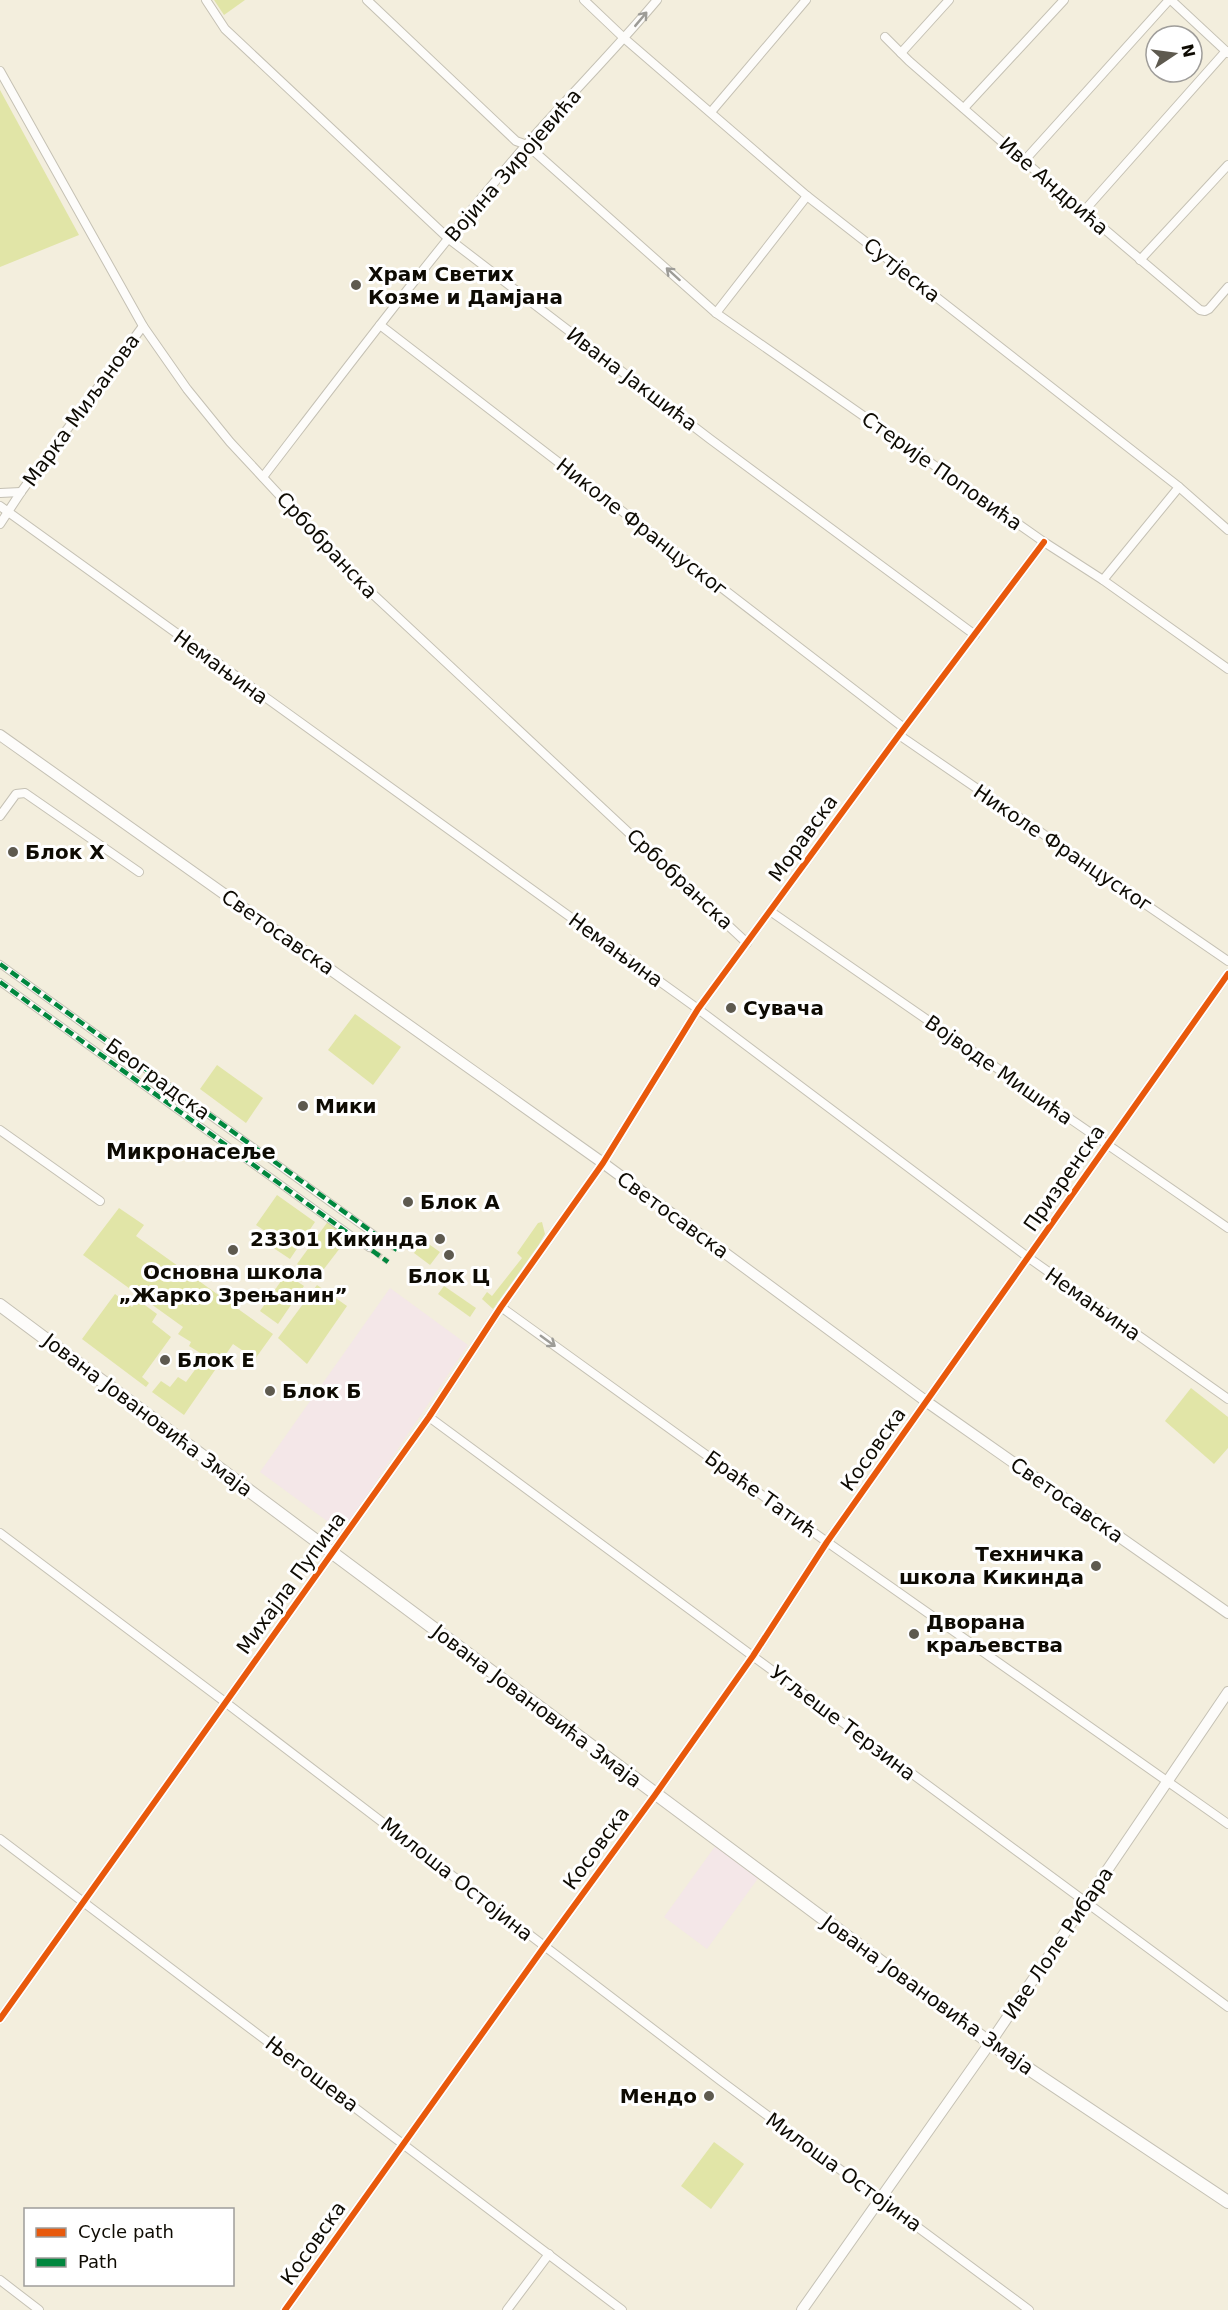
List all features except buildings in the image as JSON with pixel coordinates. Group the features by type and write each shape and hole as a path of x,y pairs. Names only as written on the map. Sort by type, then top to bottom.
{"main road":[{"name":"Јована Јовановића Змаја","path":"0,1305 990,2043 1228,2202"}],"street":[{"name":"Ивана Јакшића","path":"206,0 225,29 449,239 700,431 975,634"},
{"name":"Стерије Поповића","path":"367,0 510,136 527,145 716,313 1228,669"},
{"name":"Сутјеска","path":"584,0 625,39 807,196 1179,487 1228,530"},
{"name":"Војина Зиројевића","path":"263,477 449,239 527,145 625,39 657,0"},
{"path":"711,112 806,0"},
{"path":"901,53 949,0"},
{"path":"964,108 1064,0"},
{"path":"1024,161 1170,0 1227,52 1083,211"},
{"name":"Иве Андрића","path":"885,37 1024,161 1200,310 1209,309 1227,291"},
{"name":"Србобранска","path":"0,71 143,326 187,389 230,442 362,584 747,943"},
{"path":"1140,260 1228,165"},
{"path":"716,313 807,196"},
{"name":"Николе Француског","path":"380,325 901,731 1228,961"},
{"name":"Марка Миљанова","path":"0,524 3,509 21,492 143,326"},
{"path":"1103,580 1179,487"},
{"path":"0,493 21,492"},
{"name":"Немањина","path":"3,509 698,1009 1029,1258 1228,1399"},
{"name":"Моравска","path":"603,1163 698,1009 901,731 1044,542"},
{"name":"Светосавска","path":"0,735 603,1163 927,1402 1228,1613"},
{"path":"0,816 16,794 25,793 139,872"},
{"name":"Војводе Мишића","path":"770,911 1228,1228"},
{"name":"Београдска","path":"0,964 375,1234"},
{"name":"Призренска","path":"927,1402 1228,974"},
{"name":"Београдска","path":"0,982 369,1248"},
{"path":"0,1130 100,1201"},
{"name":"Михајла Пупина","path":"0,2019 334,1552 429,1417 501,1307 603,1163"},
{"name":"Браће Татић","path":"501,1307 827,1542 1228,1824"},
{"name":"Косовска","path":"285,2310 655,1795 753,1656 827,1542 927,1402"},
{"name":"Угљеше Терзина","path":"429,1417 1228,2007"},
{"name":"Милоша Остојина","path":"0,1533 721,2081 1029,2310"},
{"name":"Иве Лоле Рибара","path":"802,2310 990,2043 1228,1692"},
{"name":"Његошева","path":"0,1839 622,2310"},
{"path":"507,2310 549,2254"},
{"path":"0,2280 39,2310"}],"shaded area":[{"path":"390,1288 468,1345 342,1532 260,1472"},
{"path":"716,1845 759,1877 707,1949 664,1917"}],"green space":[{"path":"214,0 245,0 224,15"},
{"path":"0,90 79,235 0,267"},
{"path":"355,1014 401,1047 373,1085 328,1050"},
{"path":"217,1065 263,1098 246,1123 200,1089"},
{"path":"277,1195 315,1222 290,1259 266,1243 271,1235 256,1225"},
{"path":"119,1208 144,1225 136,1236 273,1334 255,1359 233,1344 184,1415 152,1392 161,1381 170,1387 178,1377 186,1382 205,1356 189,1346 191,1342 178,1334 183,1327 83,1255"},
{"path":"329,1220 350,1235 317,1278 297,1264"},
{"path":"542,1222 545,1234 493,1309 482,1299 487,1292 492,1296 522,1258 517,1253 538,1223"},
{"path":"423,1240 440,1252 430,1265 414,1253"},
{"path":"286,1274 304,1286 278,1324 260,1311"},
{"path":"317,1285 347,1306 307,1364 278,1338"},
{"path":"444,1286 476,1308 470,1317 438,1294"},
{"path":"115,1294 132,1307 138,1300 157,1314 152,1322 171,1337 142,1377 149,1383 146,1387 82,1339"},
{"path":"1191,1388 1228,1417 1228,1448 1214,1464 1165,1421"},
{"path":"714,2142 744,2164 711,2209 681,2186"}],"tunnel":[{"path":"375,1235 397,1250"},
{"path":"369,1248 388,1262"}],"marked path":[{"path":"0,964 397,1250"},
{"path":"0,982 388,1262"}],"cycle path":[{"path":"0,2019 429,1417 501,1307 603,1163 698,1009 1044,542"},
{"path":"285,2310 655,1795 753,1656 827,1542 1228,974"}],"place":[{"name":"Храм Светих Козме и Дамјана","path":"356,285"},
{"name":"Блок Х","path":"13,852"},
{"name":"Сувача","path":"731,1008"},
{"name":"Мики","path":"303,1106"},
{"name":"Блок А","path":"408,1202"},
{"name":"23301 Кикинда","path":"440,1239"},
{"name":"Основна школа „Жарко Зрењанин”","path":"233,1250"},
{"name":"Блок Ц","path":"449,1255"},
{"name":"Блок Е","path":"165,1360"},
{"name":"Блок Б","path":"270,1391"},
{"name":"Техничка школа Кикинда","path":"1096,1566"},
{"name":"Дворана краљевства","path":"914,1634"},
{"name":"Мендо","path":"709,2096"}],"district":[{"name":"Микронасеље","path":"191,1152"}]}
